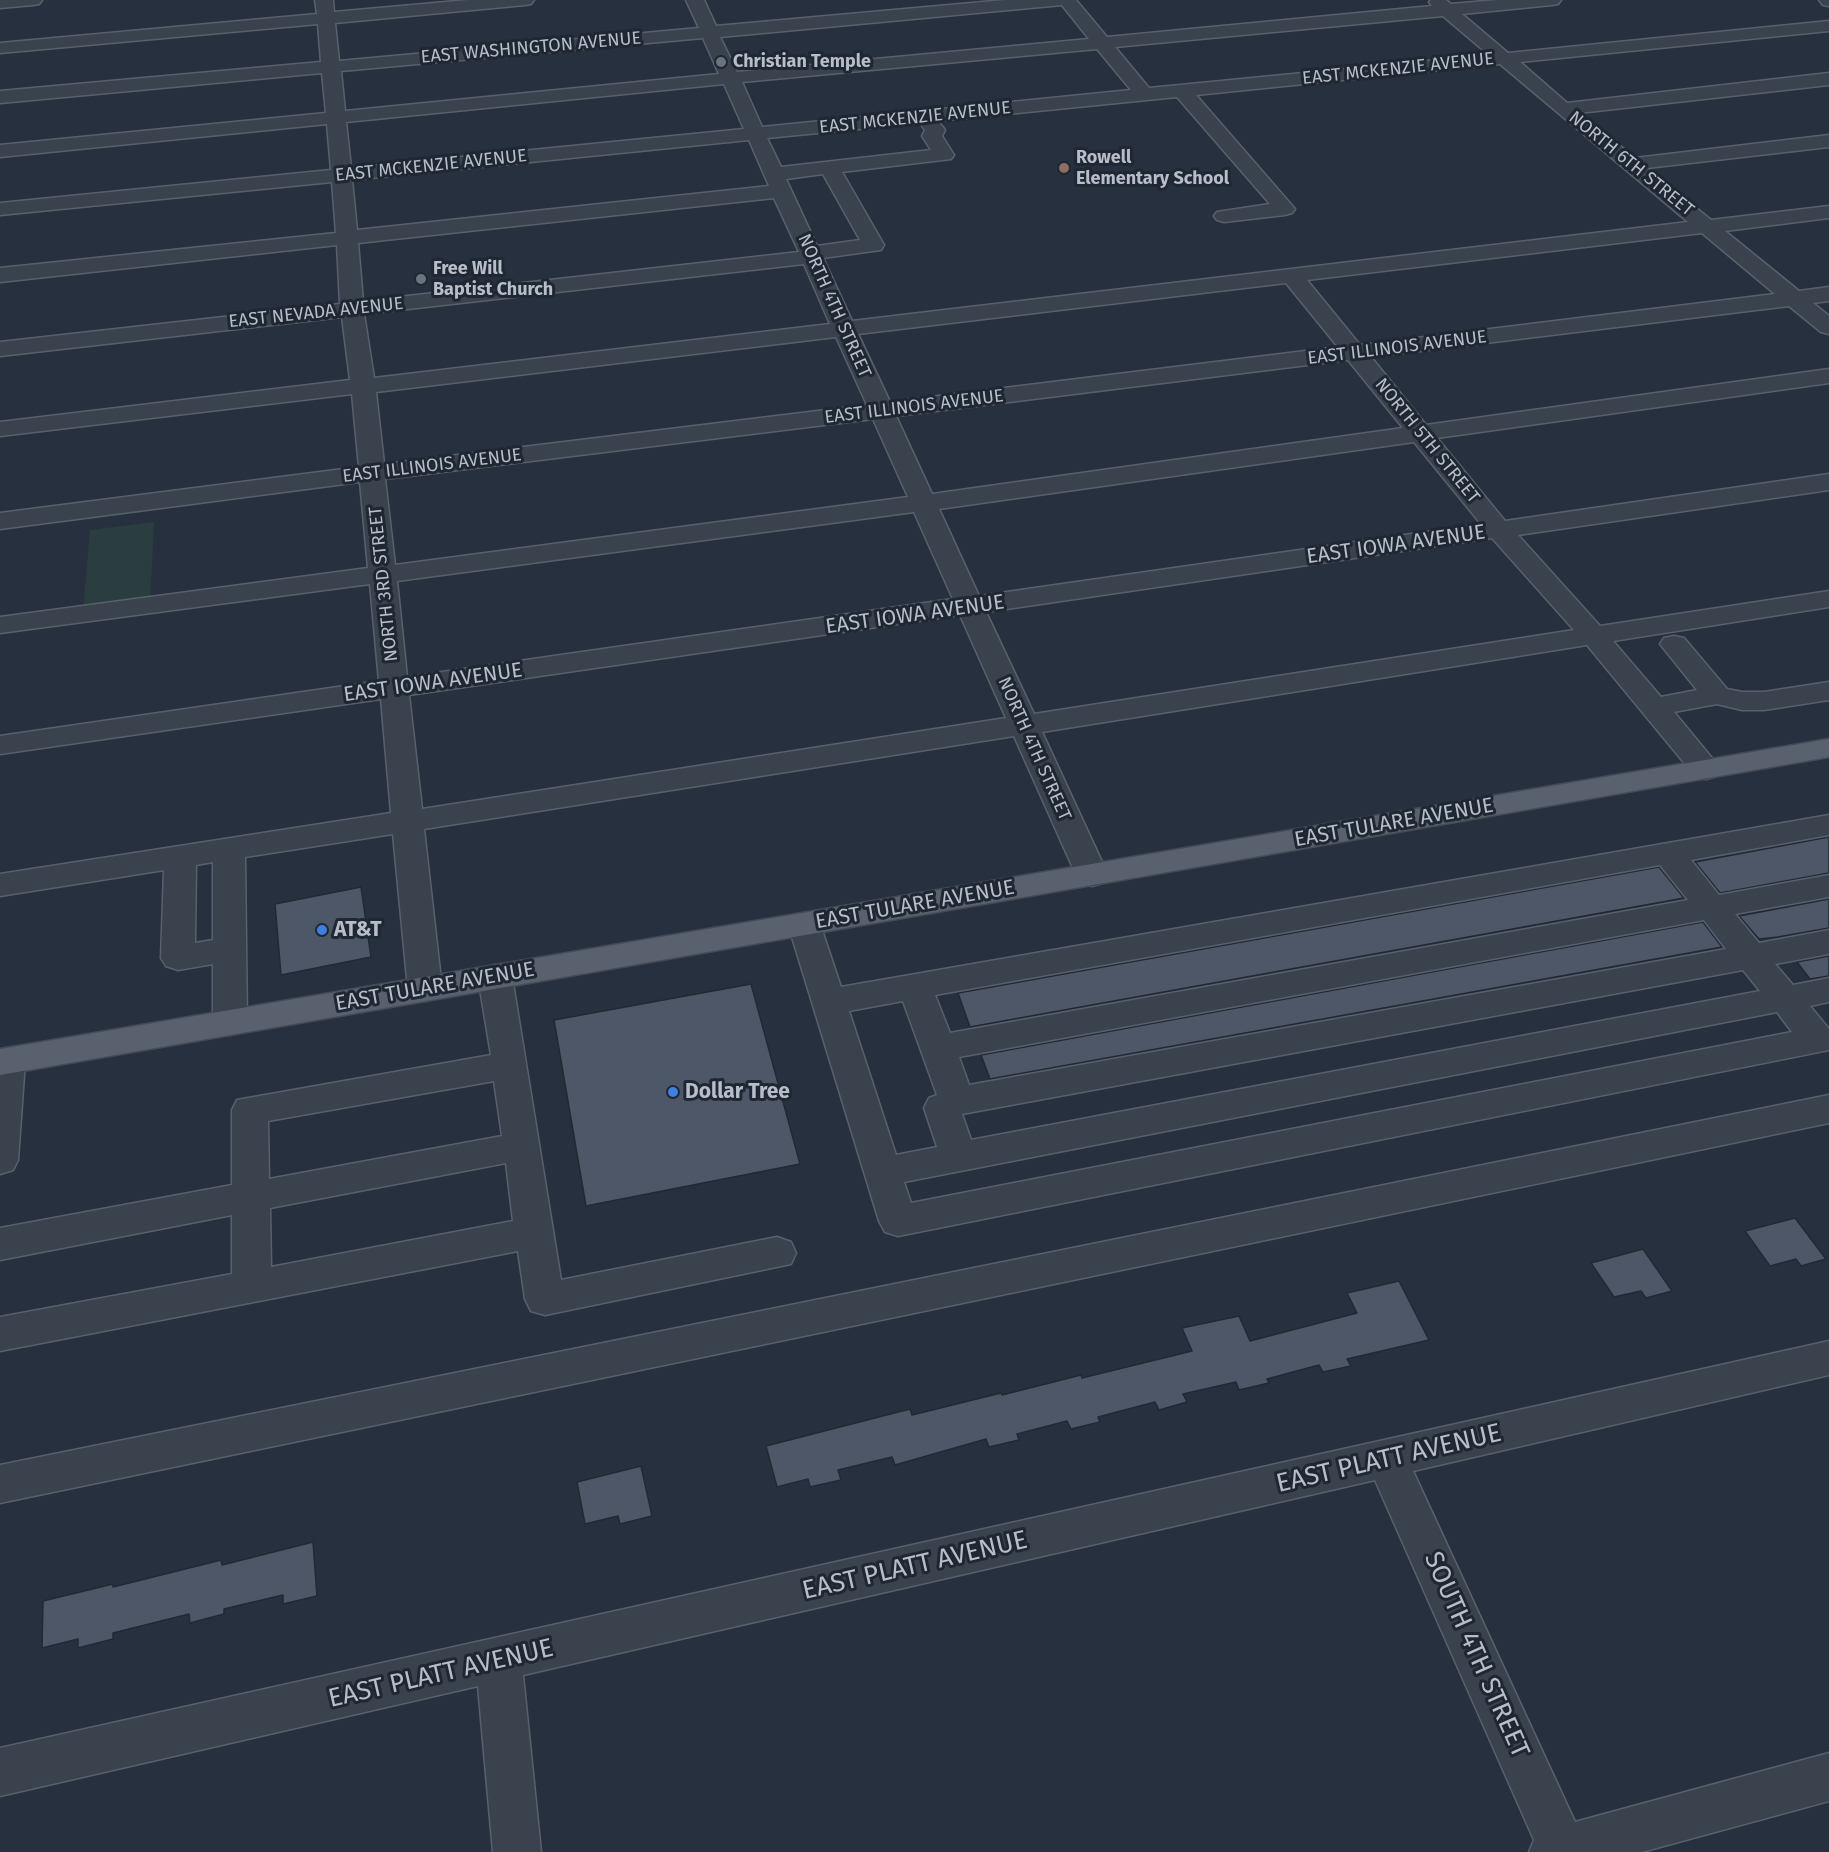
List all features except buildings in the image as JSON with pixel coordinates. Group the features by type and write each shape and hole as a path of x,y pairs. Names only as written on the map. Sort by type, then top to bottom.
{"main road":[{"name":"EAST TULARE AVENUE","path":"4,1061 1829,748"}],"street":[{"path":"0,3 33,0"},
{"path":"0,48 325,9 525,0"},
{"name":"NORTH 4TH STREET","path":"694,0 771,161 810,255 1092,875"},
{"path":"1064,0 1145,95"},
{"name":"EAST WASHINGTON AVENUE","path":"0,97 1064,0"},
{"path":"0,151 1102,43 1441,5 1552,0"},
{"name":"NORTH 6TH STREET","path":"1441,5 1563,109 1829,327"},
{"name":"NORTH 3RD STREET","path":"325,9 342,175 352,310 363,386 425,989"},
{"name":"EAST MCKENZIE AVENUE","path":"0,209 342,175 771,161 926,117 1829,26"},
{"path":"1563,109 1829,79"},
{"path":"1182,91 1285,209 1224,216"},
{"path":"926,117 935,130 932,136"},
{"path":"909,139 932,136"},
{"path":"0,275 346,237 771,161 830,168 944,155 932,136"},
{"path":"1631,164 1829,141"},
{"name":"EAST NEVADA AVENUE","path":"0,349 352,310 810,255 873,245 830,168"},
{"path":"0,429 1829,212"},
{"name":"NORTH 5TH STREET","path":"1292,276 1498,530 1593,636 1706,769"},
{"name":"EAST ILLINOIS AVENUE","path":"0,521 372,473 1829,294"},
{"path":"0,625 923,503 1829,376"},
{"name":"EAST IOWA AVENUE","path":"0,745 970,608 1829,483"},
{"path":"0,885 1829,599"},
{"path":"1674,644 1717,695"},
{"path":"1654,707 1717,695 1742,701 1764,701 1829,691"},
{"path":"828,1002 1829,825"},
{"path":"229,849 230,1022"},
{"path":"804,924 898,1221 1818,1040 1668,853"},
{"path":"180,857 178,958 230,950"},
{"path":"938,1048 1829,886"},
{"path":"959,1158 942,1108 957,1101 1829,942"},
{"path":"495,977 545,1299 777,1253"},
{"path":"915,987 957,1101"},
{"path":"882,1172 1829,990"},
{"path":"0,1160 4,1061"},
{"path":"252,1287 250,1110 510,1065"},
{"path":"0,1484 1829,1109"},
{"path":"0,1244 522,1146"},
{"path":"0,1334 534,1232"},
{"name":"EAST PLATT AVENUE","path":"0,1772 499,1661 1829,1358"},
{"name":"SOUTH 4TH STREET","path":"1387,1459 1560,1851"},
{"path":"499,1661 516,1852"},
{"path":"1560,1851 1829,1777"}],"green space":[{"path":"154,522 150,601 83,611 90,530"}],"place":[{"name":"Christian Temple","path":"721,62"},
{"name":"Rowell Elementary School","path":"1064,168"},
{"name":"Free Will Baptist Church","path":"421,279"},
{"name":"AT&T","path":"322,930"},
{"name":"Dollar Tree","path":"673,1092"}]}
